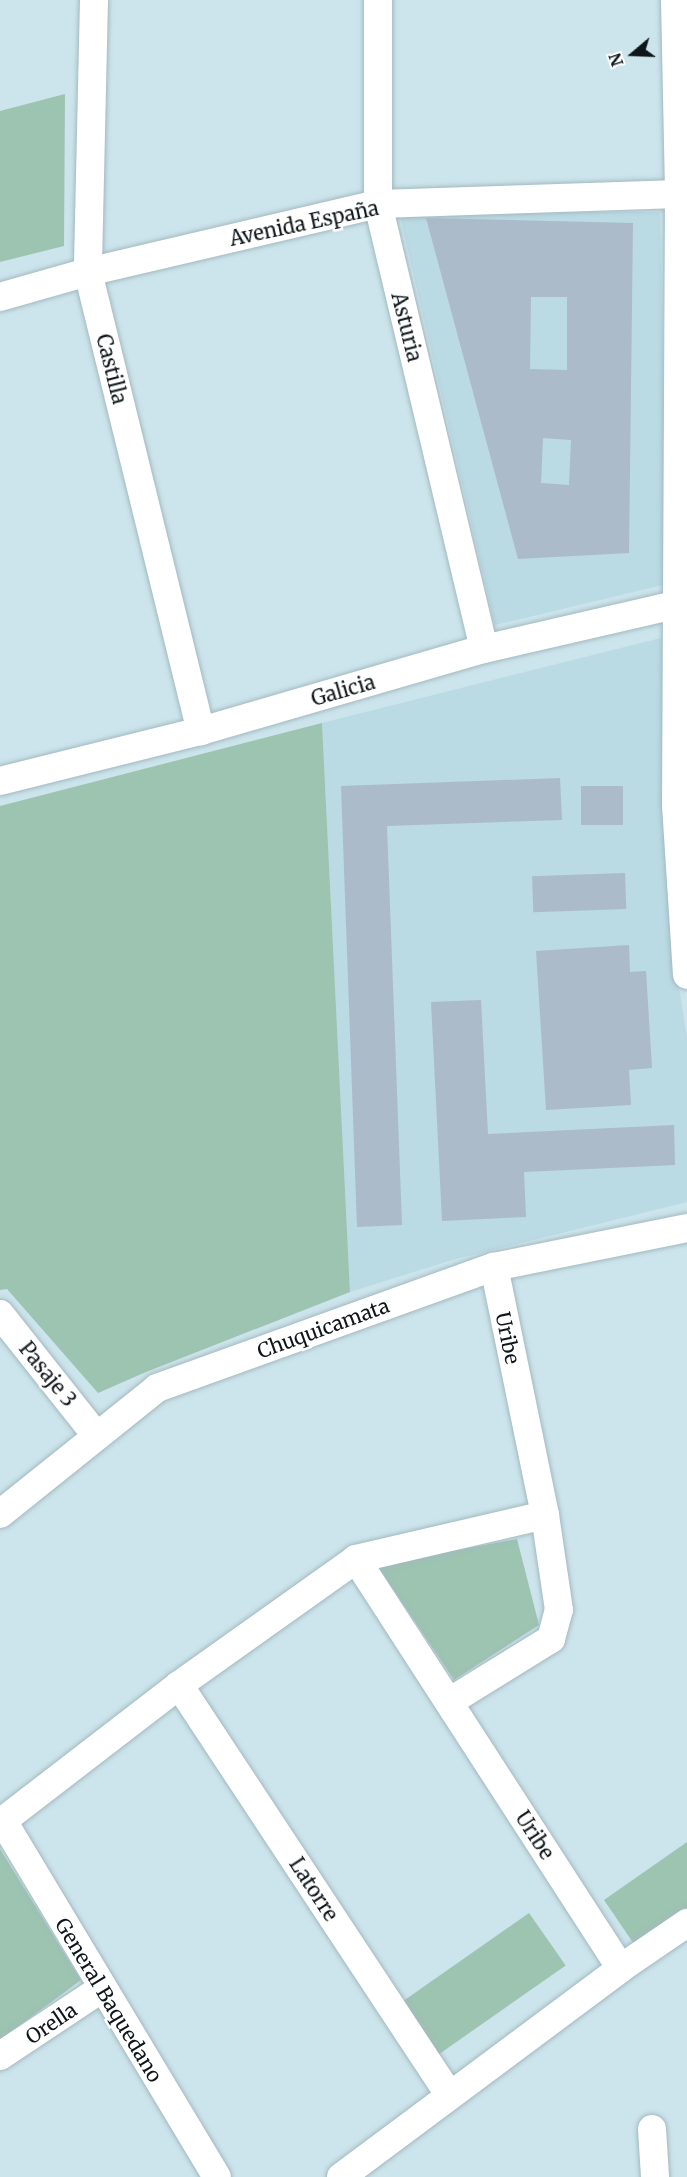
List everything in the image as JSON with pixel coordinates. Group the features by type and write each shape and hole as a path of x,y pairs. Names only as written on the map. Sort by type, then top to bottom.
{"street":[{"name":"Castilla","path":"94,0 88,272 201,731"},
{"name":"Asturia","path":"378,0 378,204 484,649"},
{"path":"675,0 683,194 682,603 676,806 687,975"},
{"name":"Avenida España","path":"0,297 88,272 378,204 683,194"},
{"name":"Galicia","path":"0,781 201,731 484,649 682,603"},
{"name":"Chuquicamata","path":"0,1514 157,1388 494,1267 687,1228"},
{"name":"Uribe","path":"449,1702 551,1640 559,1610 545,1515 494,1267"},
{"name":"Pasaje 3","path":"0,1314 96,1435"},
{"path":"179,1684 356,1559 545,1515"},
{"name":"Uribe","path":"356,1559 621,1968"},
{"name":"General Baquedano","path":"179,1684 1,1822 217,2177"},
{"name":"Latorre","path":"179,1684 448,2094"},
{"path":"341,2177 448,2094 621,1968 687,1923"},
{"name":"Orella","path":"0,2056 101,1989"},
{"path":"652,2129 655,2177"}],"shaded area":[{"path":"399,212 660,212 667,584 495,625"},
{"path":"665,637 673,948 687,1038 687,1202 452,1260 350,1292 322,723"}],"green space":[{"path":"65,94 64,246 0,262 0,111"},
{"path":"322,723 350,1292 98,1393 7,1289 0,1290 0,806"},
{"path":"517,1539 539,1625 454,1680 377,1565"},
{"path":"687,1842 687,1912 636,1947 604,1900"},
{"path":"0,1849 81,1980 0,2040"},
{"path":"529,1913 566,1965 435,2057 398,2005"}],"building":[{"path":"426,218 633,223 629,553 518,559","holes":["531,297 567,297 567,370 530,369","543,438 571,440 569,485 541,483"]},
{"path":"560,778 562,820 387,826 402,1225 357,1227 341,786"},
{"path":"581,786 623,786 623,825 581,825"},
{"path":"625,873 626,909 533,912 532,876"},
{"path":"629,945 630,972 646,971 652,1068 629,1070 631,1105 546,1110 536,951"},
{"path":"481,1000 488,1134 674,1125 675,1165 524,1172 526,1217 442,1221 431,1002"}]}
